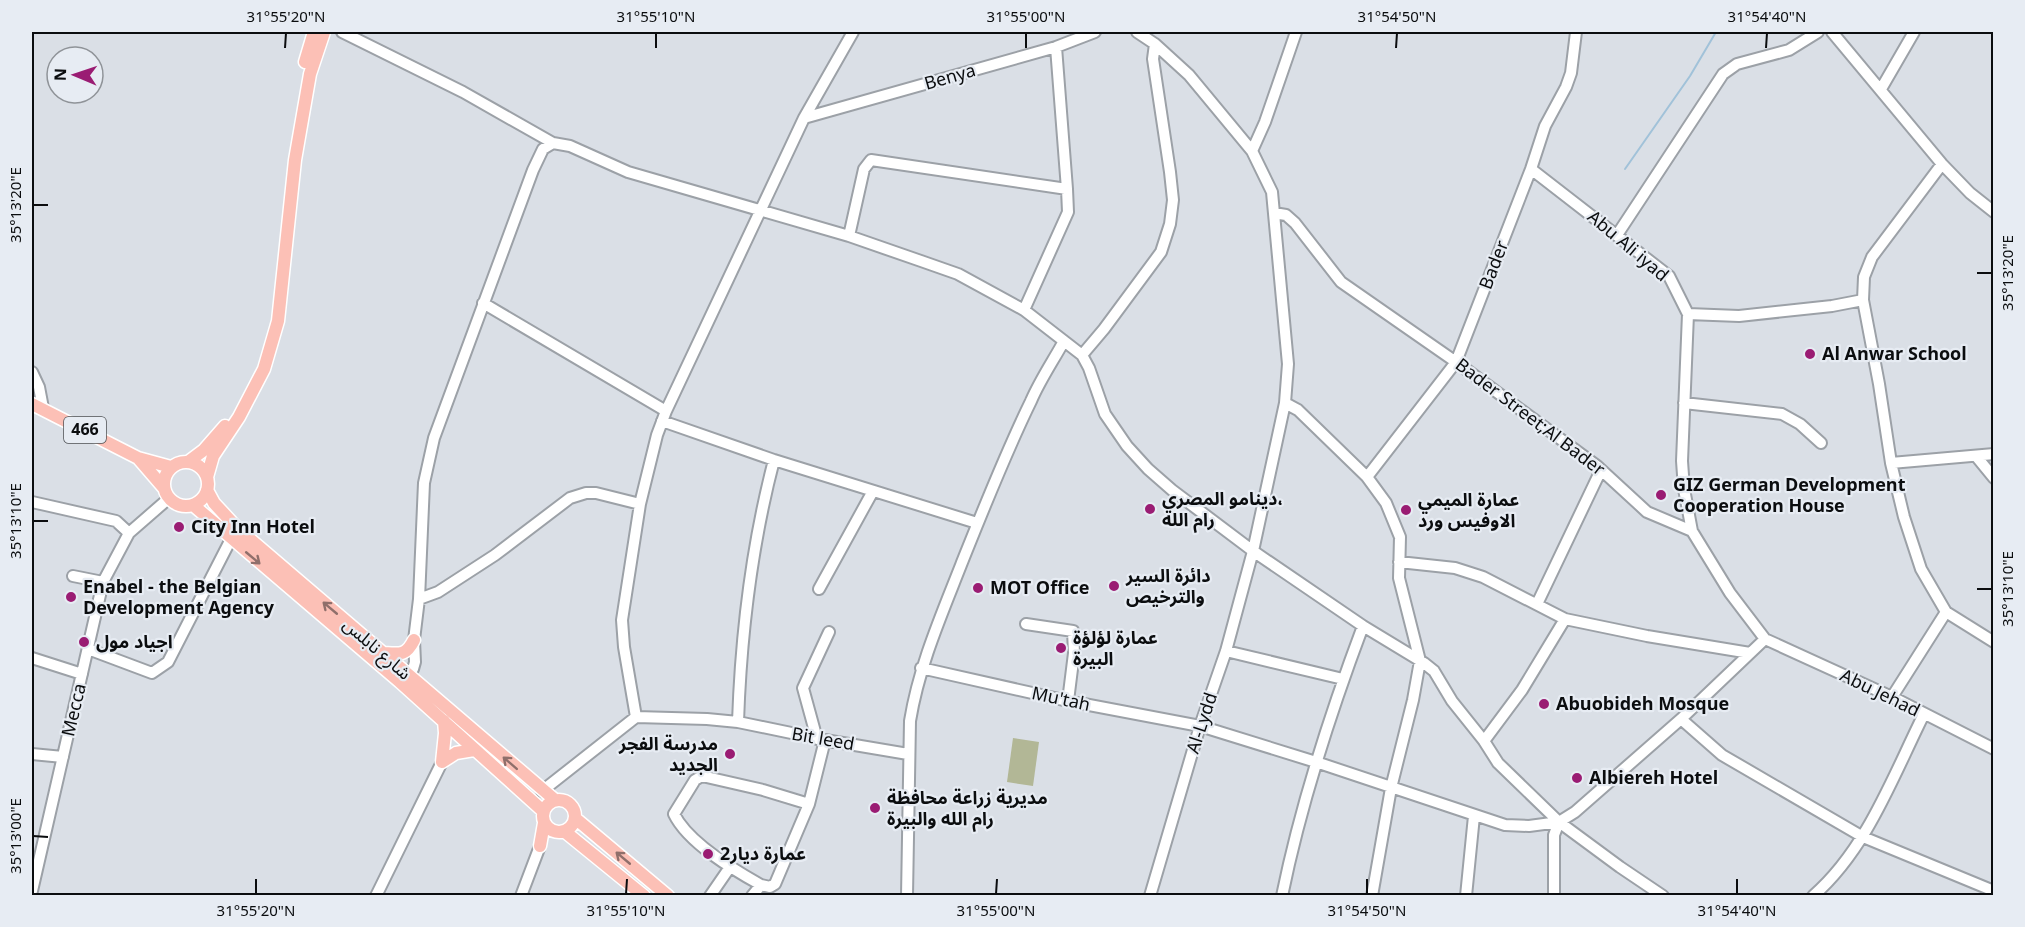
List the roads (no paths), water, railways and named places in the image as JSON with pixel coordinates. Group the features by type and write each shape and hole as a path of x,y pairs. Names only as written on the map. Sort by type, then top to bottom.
{"main road":[{"path":"314,32 302,74 287,163 285,208 272,324 265,350 250,387 232,417 204,450 188,462 171,467 164,478 166,493 180,506 200,502 207,490 207,477 213,456 239,417 264,369 278,321 295,160 310,74 324,32"},
{"name":"466","path":"37,406 138,458 171,467"},
{"name":"466","path":"138,458 166,493"},
{"path":"188,462 200,467 207,477"},
{"name":"شارع نابلس","path":"207,490 214,503 238,529 384,653 404,679 444,721 544,817"},
{"name":"شارع نابلس","path":"194,505 231,540 555,800"},
{"path":"384,653 406,652 414,640"},
{"path":"442,762 444,721"},
{"path":"442,762 456,753 474,750"},
{"path":"555,800 569,803 575,812 571,826 540,846 548,804 555,800"},
{"path":"544,817 549,829 560,832 644,896"},
{"path":"575,818 668,896"}],"street":[{"path":"342,32 463,92 553,143 570,146 628,172 849,236 958,274 1024,310 1082,355 1089,368 1105,414 1127,446 1148,469 1253,551 1434,671 1452,701 1484,741 1498,763 1559,822 1663,896"},
{"path":"542,791 636,717 624,647 622,620 640,504 664,416 804,118 853,32"},
{"name":"Benya","path":"804,118 1056,47 1095,32"},
{"name":"Al-Lydd","path":"1137,32 1155,44 1189,75 1252,151 1272,192 1288,364 1285,403 1253,551 1226,651 1200,726 1150,896"},
{"path":"1252,151 1265,122 1296,32"},
{"name":"Bader","path":"1367,477 1456,362 1531,169 1545,126 1566,87 1571,73 1576,32"},
{"path":"1617,235 1723,74 1737,63 1789,50 1818,32"},
{"path":"1832,32 1941,164 1970,193 1994,212"},
{"path":"1881,89 1914,32"},
{"path":"1082,355 1161,252 1170,224 1173,200 1153,58 1155,44"},
{"path":"1024,310 1068,212 1056,47"},
{"path":"404,679 413,669 415,662 414,640 419,599 420,528 426,471 434,438 533,170 543,149 553,143"},
{"path":"849,236 864,169 871,160 1067,189"},
{"path":"1941,164 1872,257 1864,277 1863,300 1891,463 1904,517 1921,569 1946,612 1994,642"},
{"name":"Abu Ali iyad","path":"1531,169 1669,276 1688,314"},
{"name":"Bader Street;Al Bader","path":"1274,213 1286,215 1295,224 1341,282 1456,362 1602,470 1647,512 1692,531"},
{"path":"1554,896 1554,835 1559,822 1575,812 1681,719 1765,639 1730,593 1692,531 1684,489 1682,461 1688,314 1739,316 1832,306 1863,300"},
{"path":"483,303 664,416 774,460 977,523"},
{"path":"907,896 908,754 913,702 921,668 977,523 1031,399 1064,341"},
{"path":"32,372 39,387 37,406"},
{"path":"1285,403 1298,410 1367,477 1386,503 1400,537 1399,578 1420,661 1413,700 1391,788 1372,896"},
{"path":"1684,403 1782,414 1800,424 1821,443"},
{"path":"1891,463 1994,454"},
{"path":"1976,456 1994,478"},
{"path":"738,722 746,602 762,507 774,460"},
{"path":"1537,604 1602,470"},
{"path":"819,589 873,491"},
{"path":"32,502 116,521 129,533 166,493"},
{"path":"419,599 428,597 495,555 570,498 596,493 640,504"},
{"name":"Mecca","path":"32,892 103,582 129,533"},
{"path":"88,649 152,673 168,662 231,540"},
{"path":"1399,562 1455,568 1483,577 1565,619 1647,636 1750,652"},
{"path":"73,576 103,582"},
{"path":"1892,697 1946,612"},
{"path":"1484,741 1522,690 1565,619"},
{"path":"1026,624 1073,631 1074,654 1068,701"},
{"path":"1282,896 1290,857 1316,762 1363,626"},
{"path":"809,804 763,789 702,776 695,780 674,814 679,824 690,835 730,867 761,885 770,887 775,884 809,804 821,739 803,688 829,632"},
{"name":"Abu Jehad","path":"1765,639 1892,697 1994,749"},
{"path":"1226,651 1343,679"},
{"path":"32,658 82,674"},
{"name":"Mu'tah","path":"921,668 1068,701 1200,726 1505,825 1529,826 1559,822"},
{"path":"1813,896 1825,885 1863,837 1924,714"},
{"name":"Bit leed","path":"636,717 738,722 908,754"},
{"path":"1681,719 1722,755 1863,837 1994,891"},
{"path":"32,753 63,757"},
{"path":"376,896 442,762"},
{"path":"1467,896 1474,816"},
{"path":"521,896 540,846"},
{"path":"710,896 730,867"},
{"path":"752,896 761,885"},
{"path":"32,892 40,896"}],"waterway":[{"path":"1625,169 1690,76 1716,32"}],"place":[{"name":"Al Anwar School","path":"1810,354"},
{"name":"GIZ German Development Cooperation House","path":"1661,495"},
{"name":"دينامو المصري، رام الله","path":"1150,509"},
{"name":"عمارة الميمي الاوفيس ورد","path":"1406,510"},
{"name":"City Inn Hotel","path":"179,527"},
{"name":"دائرة السير والترخيص","path":"1114,586"},
{"name":"MOT Office","path":"978,588"},
{"name":"Enabel - the Belgian Development Agency","path":"71,597"},
{"name":"اجياد مول","path":"84,642"},
{"name":"عمارة لؤلؤة البيرة","path":"1061,648"},
{"name":"Abuobideh Mosque","path":"1544,704"},
{"name":"مدرسة الفجر الجديد","path":"730,754"},
{"name":"Albiereh Hotel","path":"1577,778"},
{"name":"مديرية زراعة محافظة رام الله والبيرة","path":"875,808"},
{"name":"عمارة ديار2","path":"708,854"}]}
